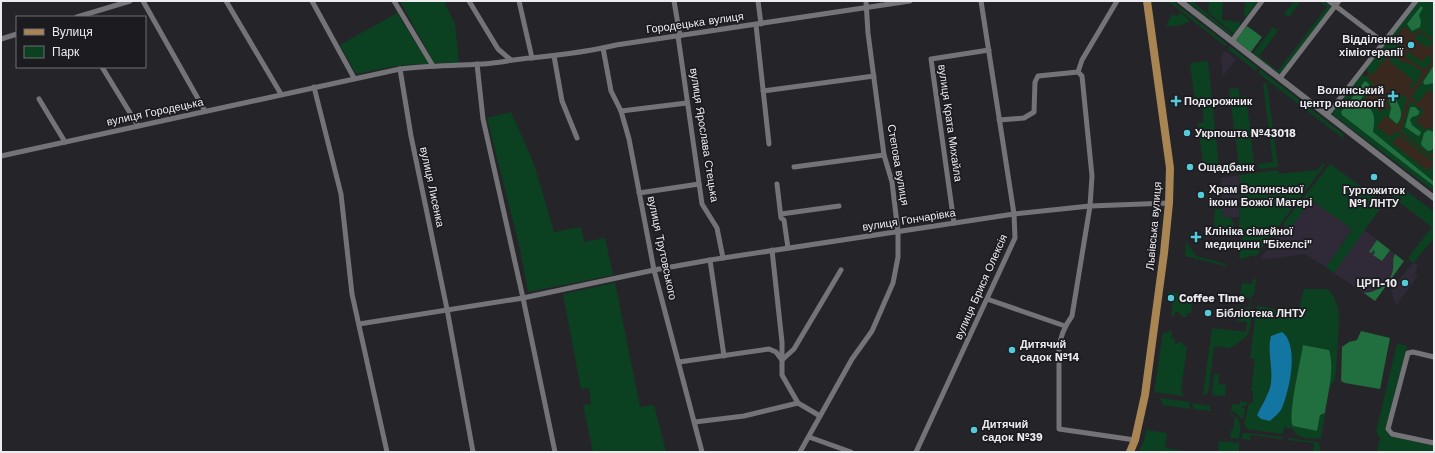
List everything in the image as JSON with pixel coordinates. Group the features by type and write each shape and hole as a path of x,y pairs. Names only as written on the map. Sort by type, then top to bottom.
{"main road":[{"name":"Львівська вулиця","path":"1130,452 1135,440 1145,395 1169,203 1170,168 1147,1"}],"street":[{"path":"80,16 130,1"},
{"path":"143,1 205,111"},
{"path":"226,1 280,94"},
{"path":"312,1 354,78"},
{"path":"394,1 433,66"},
{"path":"469,1 498,49 511,60"},
{"path":"519,1 532,58"},
{"name":"вулиця Ярослава Стецька","path":"674,1 702,204 717,228 723,258"},
{"path":"758,1 763,91 769,144"},
{"name":"Городецька вулиця","path":"400,69 480,64 554,56 616,45 759,24 867,4 910,1"},
{"name":"вулиця Брися Олексія","path":"916,452 1015,238 1014,214 981,1"},
{"path":"1078,72 1082,60 1116,1"},
{"path":"1180,1 1434,198"},
{"path":"1232,41 1262,1"},
{"path":"1329,1 1337,3 1383,42"},
{"path":"1327,114 1416,1"},
{"path":"1280,78 1337,3"},
{"name":"Степова вулиця","path":"800,452 852,359 872,331 891,289 898,257 898,232 892,182 884,155 868,33 867,4"},
{"path":"1,39 16,34"},
{"name":"вулиця Трутовського","path":"603,48 611,91 621,111 629,139 654,270 702,452"},
{"name":"вулиця Крата Михайла","path":"954,223 931,59 989,50"},
{"path":"554,56 562,101 577,138"},
{"path":"480,64 483,119 524,298 555,452"},
{"path":"103,68 138,126"},
{"name":"вулиця Городецька","path":"1,156 400,69"},
{"name":"вулиця Лисенка","path":"400,69 411,136 447,309 473,452"},
{"path":"999,120 1024,118 1034,112 1035,82 1038,76 1078,72"},
{"path":"1078,72 1082,76 1092,176 1090,206 1072,316 1065,326 1060,338 1059,429 1135,440"},
{"path":"763,91 874,76"},
{"path":"314,87 341,194 352,294 387,452"},
{"path":"39,100 65,142"},
{"path":"621,111 687,103"},
{"path":"794,167 884,155"},
{"path":"639,193 699,184"},
{"path":"777,184 781,218 784,220 788,248"},
{"name":"вулиця Гончарівка","path":"654,270 772,250 1014,214 1090,206 1169,203"},
{"path":"781,214 840,206"},
{"path":"772,250 782,342 782,375 798,403 820,416"},
{"path":"710,260 724,356"},
{"path":"359,324 524,298 654,270"},
{"path":"782,360 794,348 841,270"},
{"path":"987,299 1065,326"},
{"path":"679,362 769,350 776,352 782,360"},
{"path":"1434,357 1413,352 1408,353 1388,427 1389,431 1395,435 1434,443"},
{"path":"695,422 744,416 798,403"},
{"path":"809,437 851,452"}],"shaded area":[{"name":"Волинський центр онкології","path":"1423,1 1434,1 1434,188 1337,115"},
{"path":"1225,51 1236,59 1223,76 1221,57"},
{"path":"1240,175 1239,217 1222,218 1221,178"},
{"path":"1311,200 1352,229 1326,267 1305,254 1260,259 1285,225 1290,229"},
{"path":"1364,230 1404,261 1375,301 1334,273"},
{"path":"1413,263 1418,265 1415,274 1418,275 1396,306 1391,290"}],"green space":[{"path":"400,1 444,1 455,24 459,63 434,63"},
{"path":"1168,1 1172,1 1227,44 1225,46"},
{"path":"1187,1 1192,1 1233,35 1232,37"},
{"path":"1209,1 1223,1 1222,20 1240,22 1239,27 1234,34 1208,12"},
{"path":"1245,1 1258,1 1245,18 1244,15"},
{"path":"1294,1 1301,1 1289,17 1284,14"},
{"path":"1319,1 1324,1 1332,7 1281,75 1253,54 1273,27 1278,31 1259,56 1278,71 1327,7"},
{"path":"1418,1 1434,2 1434,40 1419,29 1415,35 1404,26 1394,38 1391,36"},
{"path":"1421,6 1423,8 1419,15 1421,22 1420,27 1412,31 1407,24"},
{"path":"397,13 429,64 401,65 356,74 340,45"},
{"path":"1181,13 1190,21 1181,25 1166,27 1172,14 1177,16"},
{"path":"1247,26 1262,37 1251,52 1235,40"},
{"path":"1420,32 1433,42 1428,48 1415,39"},
{"path":"1390,37 1406,50 1401,50 1396,58 1403,63 1407,62 1422,72 1412,88 1409,87 1413,80 1389,61 1393,53 1391,51 1374,73 1371,74 1367,71 1367,67"},
{"path":"1230,46 1258,68 1256,71 1228,49"},
{"path":"1408,52 1422,62 1428,55 1432,59 1427,68 1422,68 1407,58 1406,56"},
{"path":"1208,61 1219,168 1204,170 1198,123 1204,122 1202,106 1196,107 1190,65 1191,63"},
{"path":"1434,63 1434,94 1428,90 1418,103 1412,98 1413,95"},
{"path":"1434,65 1434,83 1425,85 1423,82"},
{"path":"1261,70 1343,134 1344,139 1258,73"},
{"path":"1362,75 1368,77 1373,85 1364,99 1381,112 1385,108 1388,110 1390,107 1388,105 1388,97 1402,95 1407,97 1399,126 1385,116 1377,127 1391,137 1396,131 1434,160 1434,163 1434,191 1333,115 1332,112","holes":["1399,135 1434,163 1428,171 1392,143"]},
{"path":"1365,81 1369,84 1369,86 1361,99 1369,107 1373,114 1373,132 1434,182 1434,186 1342,115 1341,112"},
{"path":"1267,83 1278,167 1259,169 1258,164 1273,162 1263,84"},
{"path":"1238,88 1240,97 1246,96 1254,163 1245,165 1246,171 1223,174 1222,169 1239,166 1229,89"},
{"path":"1391,98 1395,98 1401,111 1401,117 1397,124 1389,117 1391,108 1389,100"},
{"path":"1410,101 1424,111 1416,122 1427,130 1430,127 1434,131 1434,150 1430,155 1401,132"},
{"path":"1411,107 1415,107 1419,111 1419,114 1412,117 1410,120 1412,125 1421,132 1418,136 1405,127"},
{"path":"511,112 534,164 554,232 581,227 584,242 605,238 613,275 528,292 520,249 487,118"},
{"path":"1428,130 1434,132 1434,146 1432,150 1428,151 1421,144 1424,133"},
{"path":"1323,164 1325,165 1257,255 1239,259 1243,233 1239,228 1240,175 1278,170 1279,174 1317,170"},
{"path":"1330,164 1384,203 1334,273 1326,267 1352,229 1311,200 1290,229 1283,224"},
{"path":"1401,187 1434,212 1434,238 1413,263 1408,258 1432,227 1393,197"},
{"path":"1215,209 1222,209 1223,218 1230,217 1234,224 1233,229 1219,229 1214,226"},
{"path":"1377,240 1390,250 1382,261 1373,255 1375,252 1374,250 1371,253 1369,252"},
{"path":"1186,242 1196,256 1226,264 1226,266 1185,256"},
{"path":"1395,254 1404,261 1375,301 1364,293 1374,291 1386,283 1392,274"},
{"path":"1253,279 1256,279 1254,294 1251,296 1250,309 1252,311 1248,334 1230,348 1214,346 1209,388 1207,394 1203,394 1212,328 1246,332 1247,322 1237,321 1239,307 1249,308 1250,298 1240,296 1242,283 1252,284"},
{"path":"615,283 640,407 654,405 666,452 593,452 583,405 591,404 589,388 581,389 563,294"},
{"path":"1304,289 1328,289 1334,297 1338,308 1339,320 1336,373 1334,382 1329,387 1331,357 1329,350 1303,345 1293,426 1317,431 1320,415 1325,413 1321,438 1304,438 1294,432 1293,429 1284,427 1283,434 1247,429 1244,424 1249,403 1253,403 1253,391 1251,390 1255,359 1250,358 1257,306 1298,313","holes":["1291,348 1290,378 1286,397 1277,414 1270,421 1257,415 1266,397 1271,382"]},
{"path":"1168,292 1193,295 1191,313 1187,313 1186,317 1182,317 1179,312 1175,312 1174,316 1171,316 1174,296 1173,294 1168,294"},
{"path":"1169,330 1172,331 1171,338 1175,339 1175,344 1178,344 1178,342 1183,343 1183,346 1187,347 1181,391 1183,396 1154,392 1163,332 1168,333"},
{"path":"1361,331 1390,338 1380,389 1341,381 1342,347 1349,342 1357,340"},
{"path":"1397,344 1407,346 1386,429 1389,436 1434,446 1434,452 1377,452 1380,438 1376,432"},
{"path":"1303,345 1329,350 1331,357 1331,373 1325,413 1320,415 1317,431 1293,426 1292,421 1293,400"},
{"path":"1214,374 1219,374 1218,384 1226,385 1225,396 1212,395"},
{"path":"1160,398 1189,402 1190,409 1163,405"},
{"path":"1240,401 1247,402 1246,406 1242,406 1242,408 1245,408 1242,419 1231,410 1232,404 1240,405"},
{"path":"1192,403 1210,406 1211,411 1194,409"},
{"path":"1235,416 1240,424 1239,439 1230,438"},
{"path":"1146,430 1167,433 1165,448 1193,452 1139,452 1144,441"},
{"path":"1245,433 1283,437 1282,439 1251,435 1250,440 1242,439 1242,434"},
{"path":"1288,438 1318,442 1320,452 1313,452 1314,443 1288,440"},
{"path":"1219,441 1239,443 1239,452 1218,452"}],"water":[{"path":"1282,332 1287,338 1291,347 1292,358 1290,381 1281,410 1270,421 1261,419 1257,415 1271,383 1271,336"}],"place":[{"name":"Відділення хіміотерапії","path":"1411,45"},
{"name":"Волинський центр онкології","path":"1393,96"},
{"name":"Подорожник","path":"1176,101"},
{"name":"Укрпошта №43018","path":"1187,133"},
{"name":"Ощадбанк","path":"1190,167"},
{"name":"Гуртожиток №1 ЛНТУ","path":"1374,177"},
{"name":"Храм Волинської ікони Божої Матері","path":"1201,195"},
{"name":"Клініка сімейної медицини \"Біхелсі\"","path":"1196,237"},
{"name":"ЦРП-10","path":"1405,283"},
{"name":"Coffee Time","path":"1171,298"},
{"name":"Бібліотека ЛНТУ","path":"1208,313"},
{"name":"Дитячий садок №14","path":"1012,350"},
{"name":"Дитячий садок №39","path":"974,430"}]}
